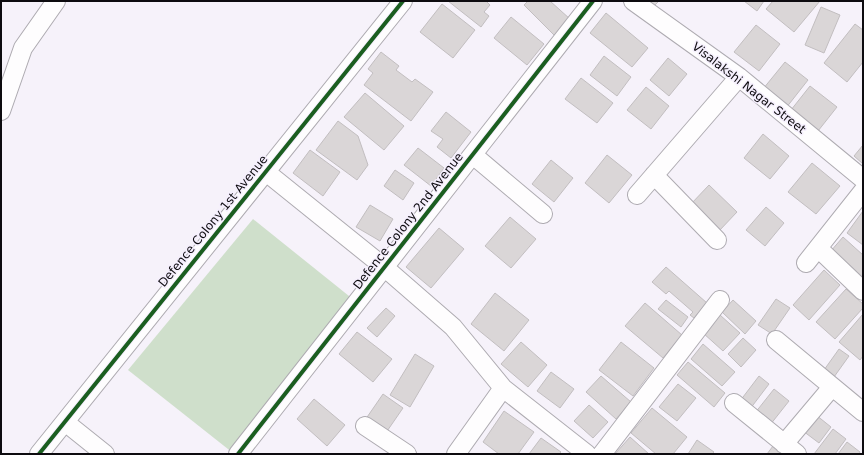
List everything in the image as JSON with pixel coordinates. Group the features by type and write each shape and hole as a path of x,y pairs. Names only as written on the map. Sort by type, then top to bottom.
{"street":[{"path":"1,111 23,48 56,1"},
{"name":"Defence Colony 1st Avenue","path":"39,454 402,1"},
{"name":"Defence Colony 2nd Avenue","path":"238,454 593,1"},
{"name":"Visalakshi Nagar Street","path":"633,1 739,77 863,179"},
{"path":"637,195 739,77"},
{"path":"473,155 543,214"},
{"path":"266,172 384,267 453,327 504,388 587,454"},
{"path":"654,175 717,240"},
{"path":"806,263 863,191"},
{"path":"818,248 863,291"},
{"path":"602,454 720,300"},
{"path":"776,340 863,412"},
{"path":"734,403 790,449 832,387"},
{"path":"456,454 504,388"},
{"path":"65,422 105,454"},
{"path":"365,426 407,454"}],"green space":[{"path":"253,219 354,300 233,453 128,370"}],"building":[{"path":"448,1 486,1 490,5 484,12 489,16 481,27"},
{"path":"528,1 550,1 570,19 555,36 524,5"},
{"path":"647,1 659,1 654,6"},
{"path":"744,1 764,1 757,11"},
{"path":"773,1 820,1 794,32 766,9"},
{"path":"442,4 475,30 453,58 420,32"},
{"path":"821,7 840,15 824,53 805,45"},
{"path":"606,13 648,48 632,67 590,33"},
{"path":"511,17 544,44 527,65 494,38"},
{"path":"855,24 863,30 863,62 847,82 824,63"},
{"path":"756,25 780,44 759,71 734,52"},
{"path":"381,52 399,66 396,70 412,82 415,79 433,92 411,121 364,85 373,73 368,69"},
{"path":"604,56 631,77 617,96 590,75"},
{"path":"668,58 687,74 669,96 650,80"},
{"path":"785,62 808,80 786,108 763,89"},
{"path":"581,78 613,103 597,123 565,99"},
{"path":"810,86 837,107 818,131 791,110"},
{"path":"646,87 669,106 651,129 627,110"},
{"path":"365,93 404,126 384,150 344,117"},
{"path":"446,112 471,132 451,158 437,147 443,139 431,131"},
{"path":"338,121 358,136 368,165 357,180 316,150"},
{"path":"763,134 789,156 770,179 744,158"},
{"path":"863,145 863,164 854,156"},
{"path":"418,148 444,168 431,186 404,165"},
{"path":"310,150 340,172 323,196 293,173"},
{"path":"607,155 632,175 609,203 585,183"},
{"path":"551,160 573,178 554,202 532,184"},
{"path":"812,163 840,186 816,214 788,192"},
{"path":"395,170 414,183 403,200 384,186"},
{"path":"709,185 737,212 719,231 691,204"},
{"path":"370,205 393,219 380,241 356,227"},
{"path":"766,207 784,223 765,246 746,230"},
{"path":"863,211 863,245 847,233"},
{"path":"510,217 536,239 511,268 485,246"},
{"path":"439,228 464,249 431,288 406,267"},
{"path":"843,237 863,255 863,281 830,252"},
{"path":"666,267 707,303 694,318 690,315 693,312 669,291 666,294 652,282"},
{"path":"824,270 840,285 809,320 793,305"},
{"path":"846,289 863,304 863,308 835,339 816,322"},
{"path":"495,293 529,320 504,351 471,324"},
{"path":"776,299 790,308 772,334 758,325"},
{"path":"666,300 688,317 681,327 658,309"},
{"path":"733,300 756,321 745,334 722,312"},
{"path":"645,303 682,335 663,358 625,326"},
{"path":"386,308 395,316 377,337 367,328"},
{"path":"863,314 863,356 860,360 839,342"},
{"path":"720,315 740,333 723,351 703,333"},
{"path":"357,332 392,359 373,382 339,354"},
{"path":"743,338 756,350 741,367 728,354"},
{"path":"521,342 547,365 528,387 501,364"},
{"path":"621,342 654,368 633,396 599,370"},
{"path":"703,344 735,372 722,386 691,359"},
{"path":"839,349 849,356 834,377 824,370"},
{"path":"415,354 434,366 410,407 390,395"},
{"path":"688,362 725,393 714,407 677,375"},
{"path":"551,372 574,389 560,408 537,391"},
{"path":"601,376 631,402 616,419 586,392"},
{"path":"759,376 769,384 750,409 740,401"},
{"path":"678,384 696,398 677,421 659,407"},
{"path":"774,389 789,401 770,425 755,413"},
{"path":"383,394 403,408 383,437 363,423"},
{"path":"314,399 345,425 327,446 297,419"},
{"path":"589,405 608,422 593,438 574,421"},
{"path":"652,408 687,437 673,454 656,454 631,433"},
{"path":"504,411 534,432 518,454 499,454 483,442"},
{"path":"816,415 831,427 819,443 803,431"},
{"path":"833,429 846,439 835,454 814,454"},
{"path":"630,437 649,454 615,454"},
{"path":"541,438 561,452 559,454 529,454"},
{"path":"697,440 714,452 712,454 688,454"},
{"path":"847,442 860,452 859,454 838,454"},
{"path":"773,446 784,454 767,454"}],"cycle path":[{"path":"39,454 403,1"},
{"path":"238,454 593,1"}]}
